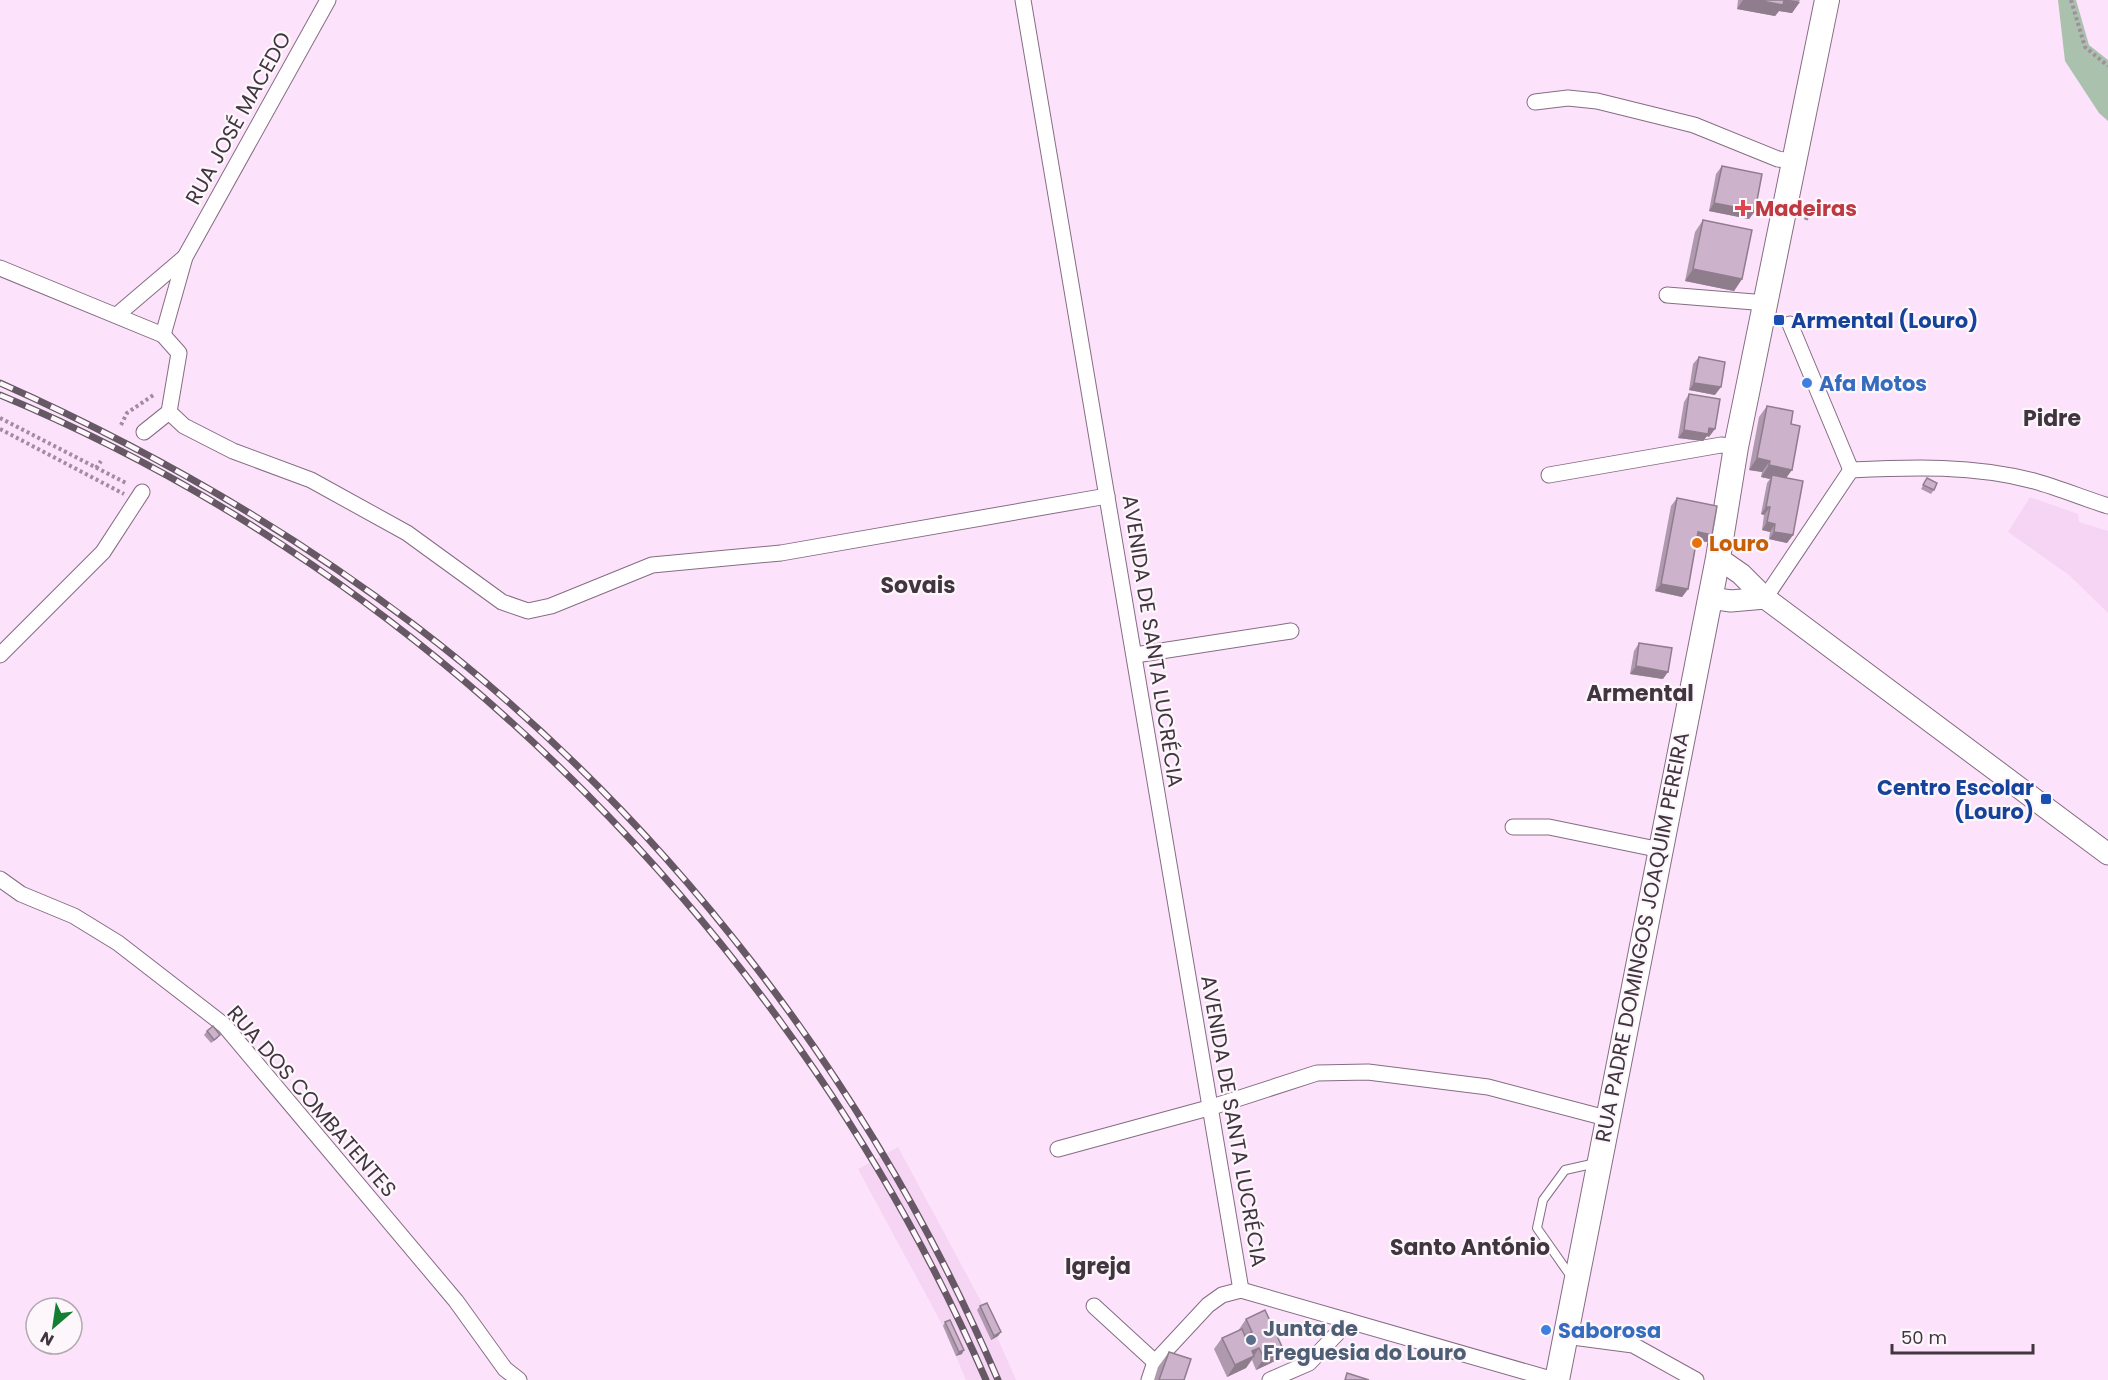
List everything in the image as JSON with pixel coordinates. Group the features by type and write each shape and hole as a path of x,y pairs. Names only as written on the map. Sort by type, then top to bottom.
{"main road":[{"name":"RUA PADRE DOMINGOS JOAQUIM PEREIRA","path":"1555,1380 1718,558 1736,447 1796,162 1827,0"},
{"path":"1718,558 1741,574 1765,598 2105,848"},
{"path":"1710,598 1731,601 1765,598"}],"street":[{"name":"RUA JOSÉ MACEDO","path":"163,335 185,257 328,0"},
{"name":"AVENIDA DE SANTA LUCRÉCIA","path":"1023,0 1212,1107 1241,1290"},
{"path":"1534,102 1568,98 1597,102 1694,125 1778,159 1796,162"},
{"name":"RUA JOSÉ MACEDO","path":"117,315 185,257"},
{"path":"0,268 163,335 179,353 177,378 169,412 144,432"},
{"path":"1667,295 1767,303"},
{"path":"1790,324 1851,470"},
{"path":"169,412 184,426 223,446 311,480 407,533 502,602 528,611 551,606 652,565 782,553 1107,496"},
{"path":"1549,475 1721,446 1736,447"},
{"path":"1851,470 1928,467 1977,471 2032,481 2108,506"},
{"path":"1765,598 1851,470"},
{"path":"0,655 103,552 140,496"},
{"path":"1134,655 1291,631"},
{"path":"1513,827 1549,827 1661,850"},
{"name":"RUA DOS COMBATENTES","path":"0,879 21,894 74,915 118,943 224,1025 456,1300 505,1369 519,1380"},
{"path":"1058,1149 1212,1107 1317,1073 1368,1072 1488,1087 1606,1118"},
{"path":"1149,1380 1155,1362 1208,1305 1222,1295 1241,1290 1555,1380"},
{"path":"1094,1306 1155,1362"},
{"path":"1270,1380 1309,1363 1349,1321"},
{"path":"1565,1336 1633,1345 1695,1380"}],"lane":[{"path":"1575,1281 1537,1228 1543,1200 1565,1170 1598,1162"}],"path":[{"path":"2071,0 2085,47 2108,66"},
{"path":"121,425 127,413 177,378"},
{"path":"0,418 96,468 140,496"},
{"path":"0,429 140,496"},
{"path":"96,468 101,461"}],"shaded area":[{"path":"2030,497 2078,514 2079,522 2108,531 2108,613 2069,575 2008,532"},
{"path":"898,1147 984,1307 1016,1380 966,1380 943,1326 858,1169"}],"green space":[{"path":"2058,0 2076,0 2089,45 2108,60 2108,121 2099,113 2065,61"}],"building":[{"path":"1757,0 1784,0 1783,5"},
{"path":"1722,166 1762,174 1755,211 1714,203"},
{"path":"1703,220 1752,230 1742,279 1693,269"},
{"path":"1699,357 1725,362 1721,387 1694,383"},
{"path":"1689,394 1720,399 1715,429 1709,428 1708,434 1684,430"},
{"path":"1767,406 1793,411 1791,424 1800,426 1792,470 1769,465 1770,461 1757,458"},
{"path":"1772,475 1803,481 1793,535 1774,532 1775,524 1767,522 1770,507 1766,507"},
{"path":"1927,478 1937,483 1934,490 1923,485"},
{"path":"1677,498 1717,506 1712,535 1698,532 1688,589 1661,584"},
{"path":"1639,643 1672,648 1668,672 1636,666"},
{"path":"213,1026 220,1035 214,1040 207,1031"},
{"path":"987,1303 1001,1332 994,1336 980,1306"},
{"path":"1265,1310 1283,1349 1264,1358 1259,1348 1252,1351 1254,1356 1235,1365 1222,1338 1242,1329 1245,1336 1252,1332 1246,1319"},
{"path":"950,1320 964,1350 959,1352 945,1322"},
{"path":"1169,1352 1191,1359 1184,1380 1159,1380"},
{"path":"1347,1373 1369,1380 1345,1380"}],"railway":[{"path":"0,383 161,462 265,522 315,555 413,624 506,700 594,783 677,871 754,964 825,1063 889,1165 947,1271 998,1380"},
{"path":"0,395 160,472 312,565 454,673 586,794 707,927 814,1070 908,1221 986,1380"}],"place":[{"name":"Madeiras","path":"1743,208"},
{"name":"Armental (Louro)","path":"1779,320"},
{"name":"Afa Motos","path":"1807,383"},
{"name":"Louro","path":"1697,543"},
{"name":"Centro Escolar (Louro)","path":"2046,799"},
{"name":"Saborosa","path":"1546,1330"},
{"name":"Junta de Freguesia do Louro","path":"1251,1340"}],"district":[{"name":"Pidre","path":"2052,418"},
{"name":"Sovais","path":"918,585"},
{"name":"Armental","path":"1640,693"},
{"name":"Santo António","path":"1470,1247"},
{"name":"Igreja","path":"1098,1266"}]}
